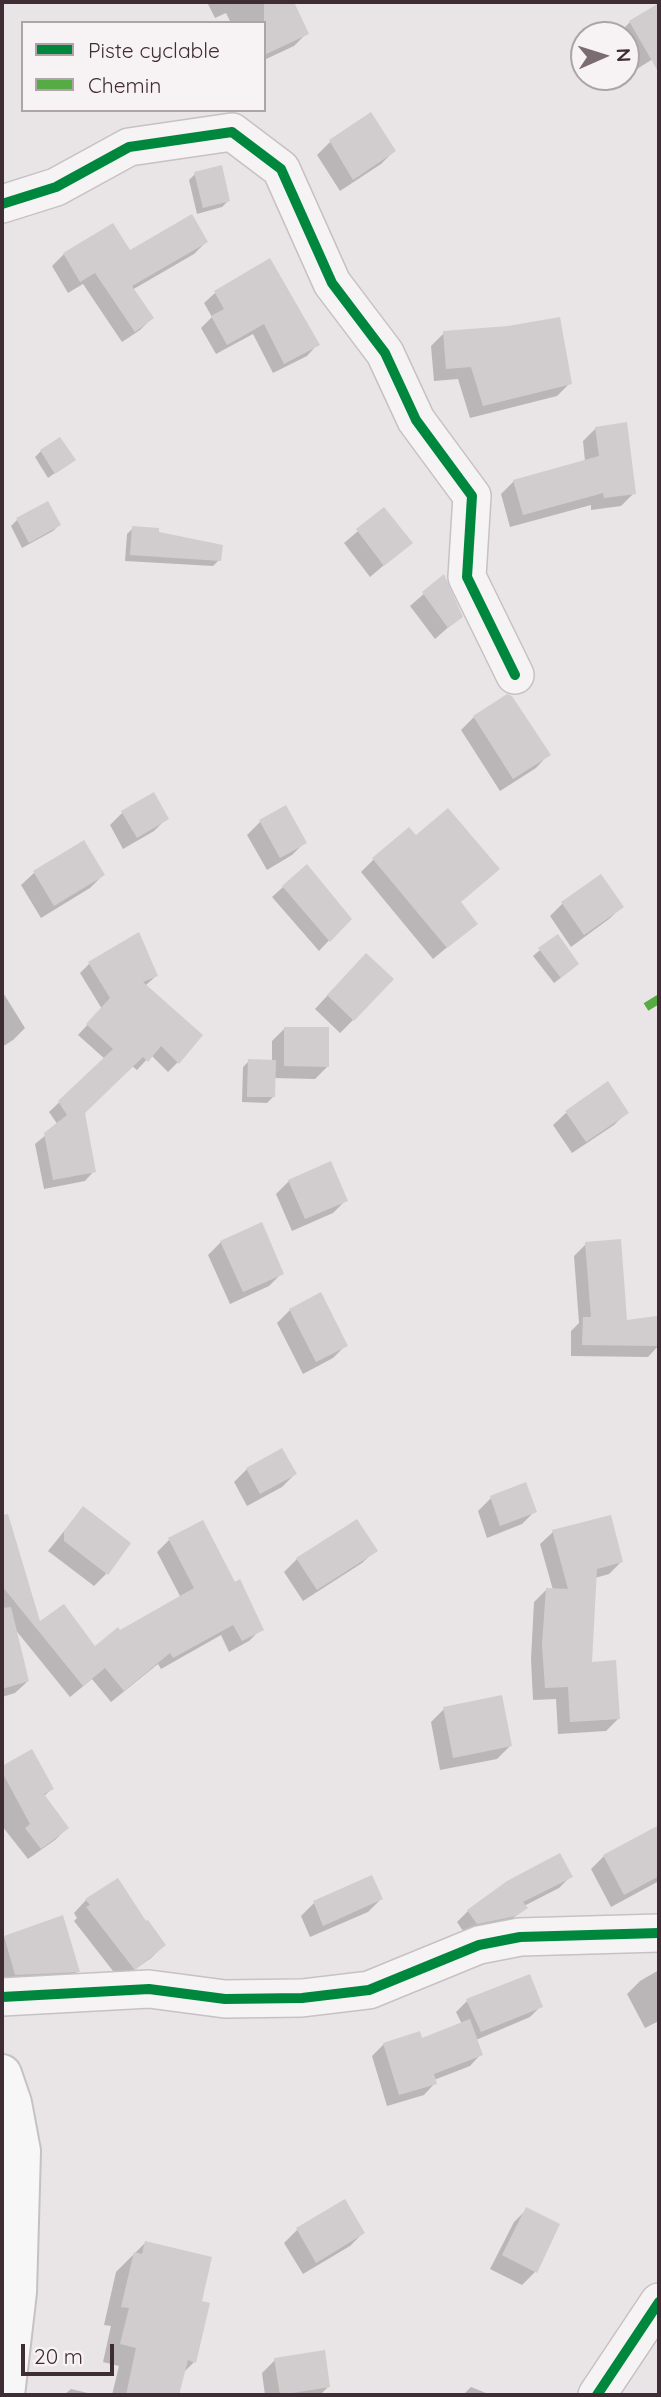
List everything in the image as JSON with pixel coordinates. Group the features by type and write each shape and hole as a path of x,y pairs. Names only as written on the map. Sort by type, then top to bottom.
{"main road":[{"path":"2,2074 12,2103 22,2151 17,2292 5,2395"}],"street":[{"path":"2,204 56,187 129,147 232,132 281,169 332,283 385,353 416,420 472,496 467,577 515,675"},
{"path":"2,1997 149,1989 225,1999 302,1998 369,1990 480,1945 520,1937 659,1933"},
{"path":"597,2395 659,2302"}],"building":[{"path":"264,2 294,2 309,34 266,54"},
{"path":"659,3 659,73 640,40 640,21 629,21"},
{"path":"371,112 396,151 353,180 329,140"},
{"path":"222,165 230,201 203,208 194,172"},
{"path":"192,214 208,242 132,286 154,318 135,332 95,273 80,282 63,253 113,223 130,250"},
{"path":"270,258 320,345 284,364 264,324 227,345 211,316 224,309 214,291"},
{"path":"560,317 572,384 483,406 471,367 446,369 443,331 508,326"},
{"path":"627,422 636,494 604,498 603,493 523,515 513,480 599,456 595,427"},
{"path":"60,437 76,460 55,474 40,450"},
{"path":"48,501 61,525 29,543 16,518"},
{"path":"384,507 413,543 384,566 356,529"},
{"path":"132,526 159,528 159,532 223,545 221,561 130,555"},
{"path":"444,574 463,617 448,628 422,592"},
{"path":"507,694 512,696 551,755 513,779 473,716"},
{"path":"154,792 169,819 137,838 121,811"},
{"path":"286,805 307,843 280,858 259,820"},
{"path":"448,808 500,869 461,902 478,924 447,948 372,858 409,827 416,835"},
{"path":"84,840 105,875 54,906 33,871"},
{"path":"307,864 352,919 330,942 282,886"},
{"path":"601,874 624,907 584,935 561,902"},
{"path":"139,932 158,976 143,982 203,1035 179,1064 161,1046 148,1062 143,1057 85,1113 96,1172 53,1180 44,1133 67,1115 58,1101 113,1049 86,1024 110,998 88,962"},
{"path":"558,934 579,964 561,978 538,948"},
{"path":"366,953 394,979 354,1021 327,995"},
{"path":"284,1027 329,1027 329,1067 284,1066"},
{"path":"248,1059 276,1060 275,1097 247,1097"},
{"path":"608,1081 629,1113 586,1142 565,1111"},
{"path":"331,1161 348,1201 305,1219 288,1180"},
{"path":"262,1222 284,1274 243,1292 220,1241"},
{"path":"621,1239 627,1320 657,1316 659,1346 582,1345 583,1317 591,1317 585,1242"},
{"path":"321,1292 348,1346 316,1362 289,1309"},
{"path":"282,1448 297,1474 260,1494 246,1468"},
{"path":"526,1482 537,1512 500,1526 490,1496"},
{"path":"83,1506 131,1543 108,1575 64,1541 64,1531"},
{"path":"8,1514 40,1621 64,1604 95,1646 118,1627 120,1630 194,1588 168,1538 203,1520 235,1582 240,1579 264,1630 242,1641 233,1625 173,1658 170,1653 124,1691 105,1668 83,1686 2,1586 2,1515"},
{"path":"611,1515 623,1562 597,1569 592,1662 616,1660 620,1719 570,1722 568,1687 545,1688 542,1645 546,1588 568,1589 552,1530"},
{"path":"357,1519 378,1551 317,1590 296,1558"},
{"path":"11,1607 29,1681 2,1689 2,1608"},
{"path":"502,1695 512,1746 453,1758 443,1707"},
{"path":"32,1749 54,1789 44,1794 69,1828 41,1849 25,1828 30,1824 2,1772 2,1766"},
{"path":"659,1825 659,1876 624,1895 603,1855"},
{"path":"560,1853 573,1877 523,1902 528,1908 516,1916 477,1924 467,1910 507,1881"},
{"path":"372,1875 383,1899 323,1926 313,1901"},
{"path":"118,1878 146,1921 148,1920 166,1945 136,1969 86,1907 90,1905 85,1899"},
{"path":"63,1915 80,1972 15,1975 4,1936"},
{"path":"530,1974 543,2007 481,2032 466,1999"},
{"path":"470,2019 483,2055 434,2074 437,2084 399,2095 383,2043 420,2031 422,2038"},
{"path":"345,2199 365,2233 316,2263 296,2228"},
{"path":"526,2207 560,2224 537,2273 502,2255"},
{"path":"145,2241 212,2257 202,2301 210,2303 196,2363 188,2360 179,2395 126,2395 136,2348 120,2344 129,2308 121,2307 134,2252 142,2254"},
{"path":"325,2350 330,2387 280,2395 274,2358"}],"marked path":[{"path":"646,1007 659,999"}],"cycle path":[{"path":"2,204 56,187 129,147 232,132 281,169 332,283 385,353 416,420 472,496 467,577 515,675"},
{"path":"2,1997 149,1989 225,1999 302,1998 369,1990 479,1945 520,1937 659,1933"},
{"path":"597,2395 659,2302"}]}
